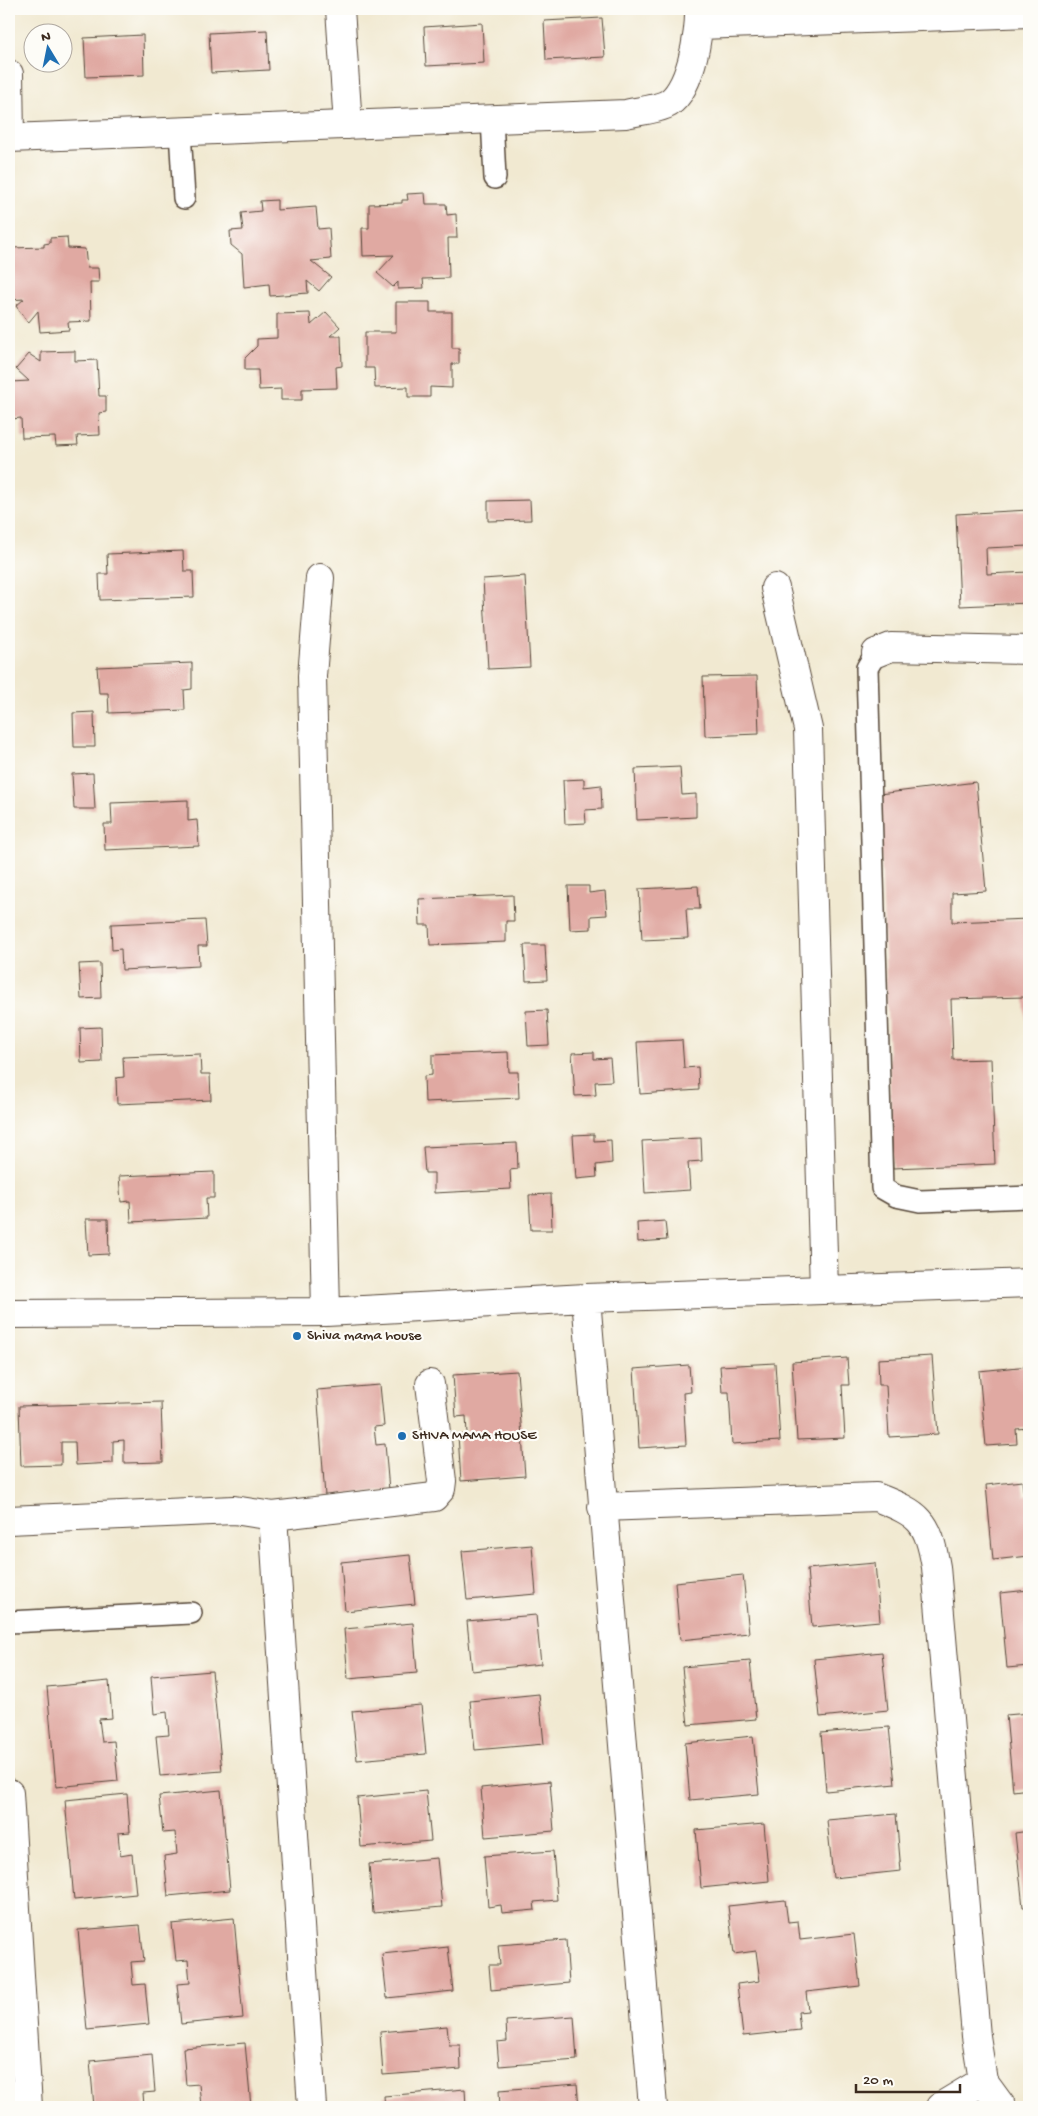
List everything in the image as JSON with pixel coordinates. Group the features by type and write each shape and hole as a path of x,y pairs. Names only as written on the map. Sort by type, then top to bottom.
{"street":[{"path":"340,9 348,125"},
{"path":"9,74 10,138 626,114 666,105 683,86 694,56 699,17 1029,13"},
{"path":"320,578 312,676 326,1312"},
{"path":"775,588 808,729 824,1290"},
{"path":"876,653 891,647 1029,650"},
{"path":"9,1314 326,1312 586,1298 1029,1283"},
{"path":"586,1298 653,2107"},
{"path":"9,1520 234,1510 273,1516 434,1497 441,1489 442,1481 430,1384"},
{"path":"602,1507 876,1497 904,1508 921,1520 932,1540 936,1567 976,2036 983,2081 1002,2107"},
{"path":"273,1516 312,2107"},
{"path":"9,1793 28,2107"},
{"path":"940,2107 983,2081"}],"lane":[{"path":"492,118 494,178"},
{"path":"180,132 184,198"},
{"path":"876,653 867,668 882,1188 896,1196 920,1201 1029,1197"},
{"path":"9,1622 191,1613"}],"building":[{"path":"602,18 605,57 546,60 544,21"},
{"path":"482,23 484,63 426,66 424,27"},
{"path":"267,30 269,70 211,73 209,33"},
{"path":"143,35 144,75 86,77 84,38"},
{"path":"425,193 426,204 446,204 447,215 456,214 457,238 448,238 449,278 423,279 424,288 398,289 398,282 393,287 377,273 394,255 363,256 362,228 369,228 369,204 402,203 402,200 408,200 407,194"},
{"path":"277,200 277,210 316,207 318,229 329,228 331,259 311,261 331,277 319,291 307,281 308,293 270,296 269,284 244,287 242,254 231,245 230,231 243,230 241,213 261,211 260,201"},
{"path":"67,237 68,248 85,249 87,268 98,268 99,282 90,282 91,321 68,322 69,330 40,332 38,311 28,323 16,306 24,299 9,300 9,271 12,271 11,248 44,247 44,244 50,243 50,238"},
{"path":"396,302 430,302 430,312 452,312 452,348 459,348 459,364 452,364 452,388 430,387 430,397 408,397 408,387 375,388 374,368 365,368 365,332 396,332"},
{"path":"326,312 340,327 330,336 341,336 342,366 336,367 337,388 302,389 302,400 281,400 281,389 259,390 258,370 245,370 245,358 257,346 257,339 277,338 277,314 310,313 311,325"},
{"path":"75,351 75,361 97,360 99,396 106,396 106,412 99,413 100,435 77,436 78,445 56,446 55,437 22,438 21,418 12,419 11,382 29,381 16,369 29,354 41,362 41,352"},
{"path":"530,500 531,520 488,521 488,501"},
{"path":"1029,510 1029,546 986,548 987,574 1029,572 1029,603 960,606 956,514"},
{"path":"183,551 184,571 193,571 194,597 100,600 99,574 108,574 107,554"},
{"path":"525,576 530,667 488,669 483,579"},
{"path":"192,663 192,689 184,690 185,710 109,713 108,693 99,693 97,667"},
{"path":"757,676 759,734 705,736 703,677"},
{"path":"94,712 95,747 74,747 73,713"},
{"path":"680,767 682,795 696,794 696,817 637,820 635,769"},
{"path":"93,773 95,809 74,809 72,774"},
{"path":"584,779 584,787 601,785 602,809 585,810 586,823 565,824 563,780"},
{"path":"976,782 986,891 952,893 952,922 1029,919 1029,1020 1026,1020 1025,997 951,999 953,1060 991,1059 995,1164 893,1168 879,794"},
{"path":"188,800 188,821 197,820 199,846 105,850 104,824 112,824 111,803"},
{"path":"568,886 589,886 589,893 605,891 607,915 591,916 591,929 570,930"},
{"path":"698,886 700,909 686,909 688,938 642,940 639,889"},
{"path":"513,895 514,921 506,921 506,942 430,945 429,925 420,925 419,899"},
{"path":"205,920 207,946 198,946 199,966 122,970 121,949 112,950 111,924"},
{"path":"524,945 545,945 547,980 526,981"},
{"path":"100,963 101,998 81,999 79,964"},
{"path":"547,1010 549,1045 528,1046 526,1011"},
{"path":"101,1027 102,1062 81,1063 80,1028"},
{"path":"682,1040 684,1068 698,1067 699,1090 640,1094 637,1042"},
{"path":"508,1052 509,1072 518,1072 519,1098 425,1102 424,1076 432,1075 432,1055"},
{"path":"594,1052 594,1059 610,1058 612,1081 595,1082 596,1095 575,1096 572,1053"},
{"path":"200,1054 201,1074 210,1074 211,1100 117,1104 116,1078 124,1077 123,1057"},
{"path":"594,1134 594,1141 611,1140 612,1163 596,1165 597,1177 576,1179 573,1135"},
{"path":"701,1138 702,1161 688,1162 690,1190 645,1193 642,1141"},
{"path":"517,1143 518,1169 510,1170 511,1189 434,1193 434,1173 425,1173 423,1147"},
{"path":"214,1172 214,1198 206,1198 207,1218 131,1222 130,1201 121,1202 119,1176"},
{"path":"551,1194 552,1230 531,1230 529,1195"},
{"path":"86,1219 108,1219 109,1254 88,1255"},
{"path":"665,1221 667,1240 638,1242 637,1223"},
{"path":"932,1356 938,1434 889,1437 886,1385 879,1385 878,1359"},
{"path":"847,1358 849,1385 842,1385 845,1438 797,1440 792,1362"},
{"path":"775,1363 780,1441 732,1444 729,1392 722,1392 720,1366"},
{"path":"689,1365 691,1392 683,1393 686,1445 639,1448 634,1369"},
{"path":"1029,1366 1029,1428 1016,1429 1017,1444 986,1446 979,1371"},
{"path":"517,1371 525,1476 461,1481 458,1435 467,1434 466,1416 456,1417 453,1375"},
{"path":"380,1385 384,1426 374,1427 376,1445 385,1444 389,1490 325,1496 317,1390"},
{"path":"161,1402 163,1462 124,1463 124,1440 113,1441 113,1463 76,1465 75,1442 61,1442 61,1465 21,1466 19,1406"},
{"path":"1022,1481 1024,1496 1029,1495 1029,1556 993,1560 986,1485"},
{"path":"532,1545 536,1594 467,1600 462,1551"},
{"path":"410,1555 415,1604 345,1611 341,1562"},
{"path":"875,1563 880,1621 812,1627 807,1569"},
{"path":"743,1575 749,1633 680,1640 675,1582"},
{"path":"1029,1590 1029,1666 1007,1668 1000,1593"},
{"path":"536,1615 541,1664 472,1671 467,1621"},
{"path":"413,1623 417,1673 348,1679 344,1629"},
{"path":"882,1652 888,1710 820,1717 814,1659"},
{"path":"750,1661 756,1719 688,1725 682,1667"},
{"path":"212,1671 222,1771 160,1776 156,1736 169,1735 167,1712 154,1714 151,1676"},
{"path":"109,1681 112,1718 99,1719 102,1742 114,1741 118,1781 56,1787 47,1687"},
{"path":"539,1694 544,1744 475,1750 470,1701"},
{"path":"421,1705 426,1754 357,1760 352,1711"},
{"path":"1029,1713 1029,1789 1013,1791 1006,1715"},
{"path":"889,1727 895,1784 826,1791 821,1733"},
{"path":"753,1736 759,1794 690,1800 685,1743"},
{"path":"550,1781 554,1831 485,1837 481,1788"},
{"path":"221,1790 230,1890 168,1896 164,1856 177,1854 175,1832 163,1833 159,1796"},
{"path":"426,1791 431,1841 361,1847 357,1798"},
{"path":"127,1794 130,1832 118,1833 120,1856 132,1854 136,1894 74,1900 65,1800"},
{"path":"896,1814 901,1871 833,1878 827,1820"},
{"path":"764,1824 769,1881 701,1888 696,1830"},
{"path":"1029,1831 1029,1907 1023,1907 1015,1833"},
{"path":"553,1851 557,1900 534,1902 535,1910 502,1913 501,1905 488,1907 484,1856"},
{"path":"437,1858 442,1907 373,1913 369,1864"},
{"path":"785,1900 788,1922 798,1921 800,1940 854,1934 860,1986 806,1992 808,2011 798,2012 800,2030 743,2036 737,1984 760,1981 756,1951 734,1954 728,1906"},
{"path":"234,1918 243,2018 181,2024 177,1984 190,1983 188,1960 176,1961 172,1924"},
{"path":"140,1925 144,1961 131,1962 133,1985 145,1984 149,2024 87,2030 78,1930"},
{"path":"566,1940 569,1983 491,1990 489,1965 500,1965 498,1945"},
{"path":"448,1947 453,1991 387,1998 382,1954"},
{"path":"574,2016 577,2060 499,2066 497,2042 507,2041 506,2021"},
{"path":"447,2026 449,2045 460,2045 461,2069 383,2075 380,2032"},
{"path":"245,2043 251,2107 201,2107 199,2084 186,2085 183,2048"},
{"path":"152,2055 155,2092 143,2093 144,2107 94,2107 90,2061"},
{"path":"577,2084 579,2107 500,2107 499,2090"},
{"path":"465,2089 466,2107 385,2107 384,2096"}],"place":[{"name":"Shiva mama house","path":"297,1336"},
{"name":"SHIVA MAMA HOUSE","path":"402,1436"}]}
